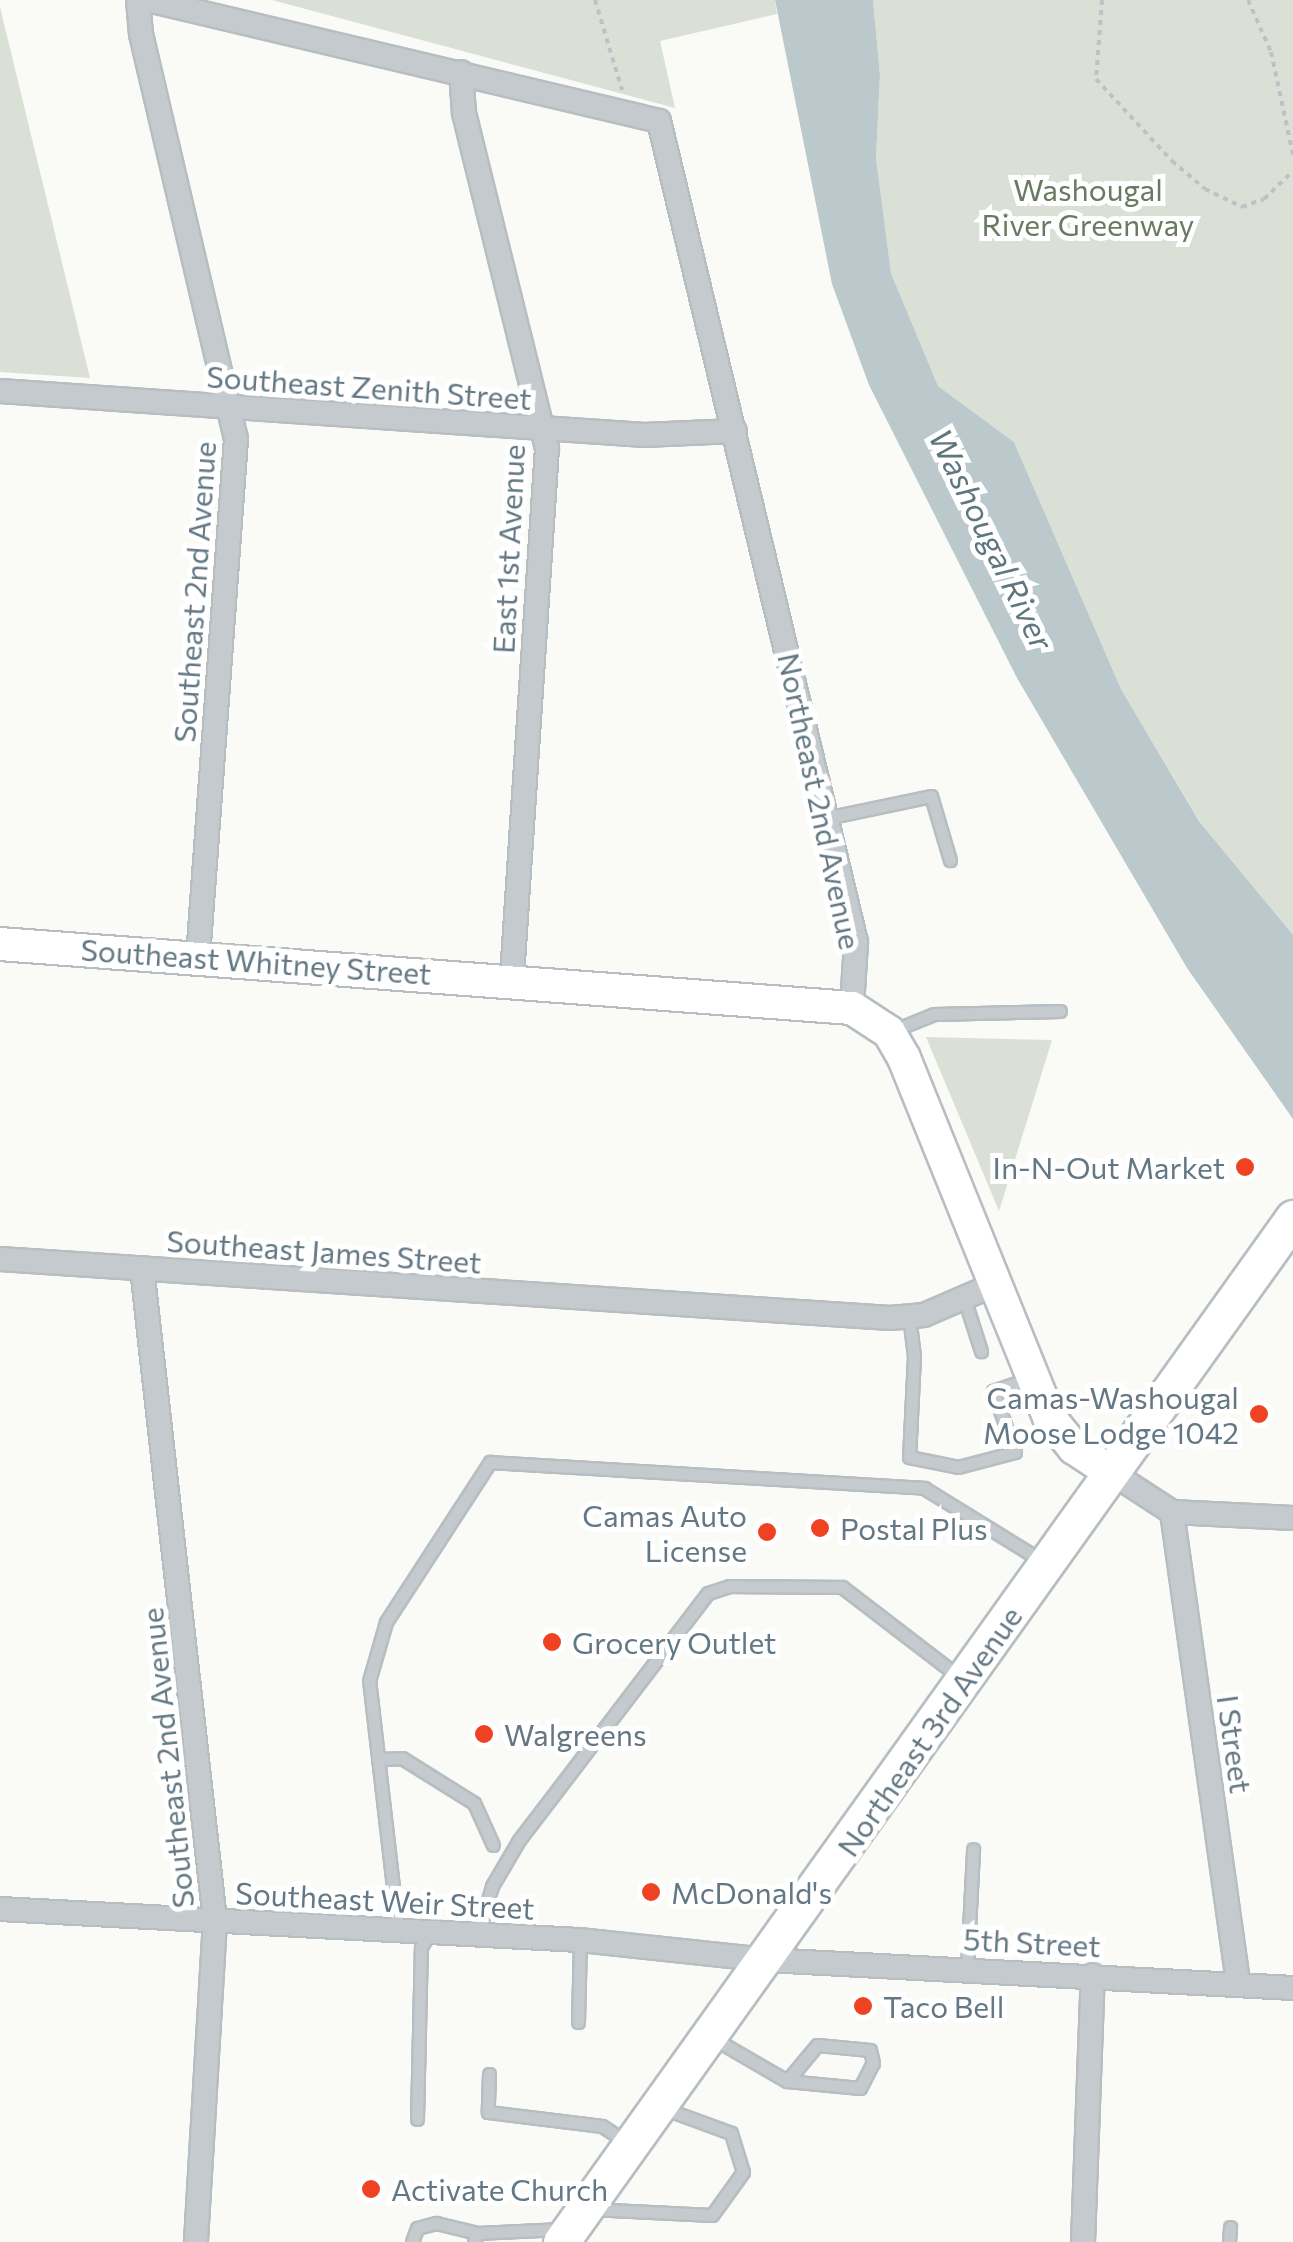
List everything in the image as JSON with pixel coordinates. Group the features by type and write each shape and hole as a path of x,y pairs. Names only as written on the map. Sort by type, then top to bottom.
{"main road":[{"name":"Northeast 3rd Avenue","path":"573,2226 767,1960 1293,1218"}],"street":[{"name":"Southeast 2nd Avenue","path":"138,0 141,34 232,408 236,439 198,958"},
{"path":"148,0 628,109"},
{"name":"East 1st Avenue","path":"461,72 464,113 544,428 512,978"},
{"name":"Northeast 2nd Avenue","path":"628,109 659,121 856,942 852,1008"},
{"name":"Southeast Zenith Street","path":"0,391 544,428 734,431"},
{"name":"Southeast Whitney Street","path":"0,944 512,978 852,1008"},
{"path":"852,1008 889,1032 1058,1432 1172,1512 1292,1516"},
{"name":"Southeast James Street","path":"0,1259 643,1304 909,1316"},
{"name":"Southeast 2nd Avenue","path":"142,1268 215,1921 196,2242"},
{"path":"909,1316 998,1283"},
{"name":"I Street","path":"1172,1512 1238,1984"},
{"name":"Southeast Weir Street","path":"0,1909 580,1940 767,1960"},
{"name":"5th Street","path":"767,1960 1293,1988"},
{"path":"1083,2242 1094,1975"}],"lane":[{"path":"826,818 931,796 950,860"},
{"path":"889,1032 934,1014 1060,1011"},
{"path":"964,1298 981,1352"},
{"path":"909,1316 914,1356 908,1457 958,1467 1015,1452 992,1385 1033,1377"},
{"path":"398,1930 369,1680 386,1622 490,1462 924,1488 1048,1564"},
{"path":"478,1934 492,1886 519,1840 708,1593 729,1586 842,1588 965,1681"},
{"path":"378,1759 402,1758 474,1803 493,1845"},
{"path":"967,1969 974,1850"},
{"path":"417,2120 421,1947 430,1932"},
{"path":"578,2022 580,1940"},
{"path":"711,2037 788,2081 860,2088 873,2063 870,2050 817,2045 788,2081"},
{"path":"488,2074 488,2112 602,2126 632,2146"},
{"path":"412,2242 417,2228 436,2223 475,2237 712,2215 743,2172 731,2133 660,2107"},
{"path":"1229,2242 1230,2226"}],"path":[{"path":"595,0 618,59 628,109"},
{"path":"1102,0 1096,79 1172,161 1205,189 1242,207 1264,199 1293,171"},
{"path":"1248,0 1271,52 1293,155"}],"green space":[{"path":"272,0 775,0 777,14 660,41 675,108"},
{"name":"Washougal River Greenway","path":"873,0 1293,0 1293,935 1200,822 1121,689 1014,442 938,386 891,273 876,158 880,75"},
{"path":"0,7 90,378 0,372"},
{"path":"926,1037 1052,1040 999,1211"}],"water":[{"name":"Washougal River","path":"775,0 873,0 880,75 876,158 891,273 938,386 1014,442 1121,689 1199,821 1293,935 1293,1119 1187,968 1017,678 869,385 832,284"}],"place":[{"name":"In-N-Out Market","path":"1245,1167"},
{"name":"Camas-Washougal Moose Lodge 1042","path":"1259,1414"},
{"name":"Postal Plus","path":"820,1528"},
{"name":"Camas Auto License","path":"767,1532"},
{"name":"Grocery Outlet","path":"552,1642"},
{"name":"Walgreens","path":"484,1734"},
{"name":"McDonald's","path":"651,1892"},
{"name":"Taco Bell","path":"863,2006"},
{"name":"Activate Church","path":"371,2189"}]}
